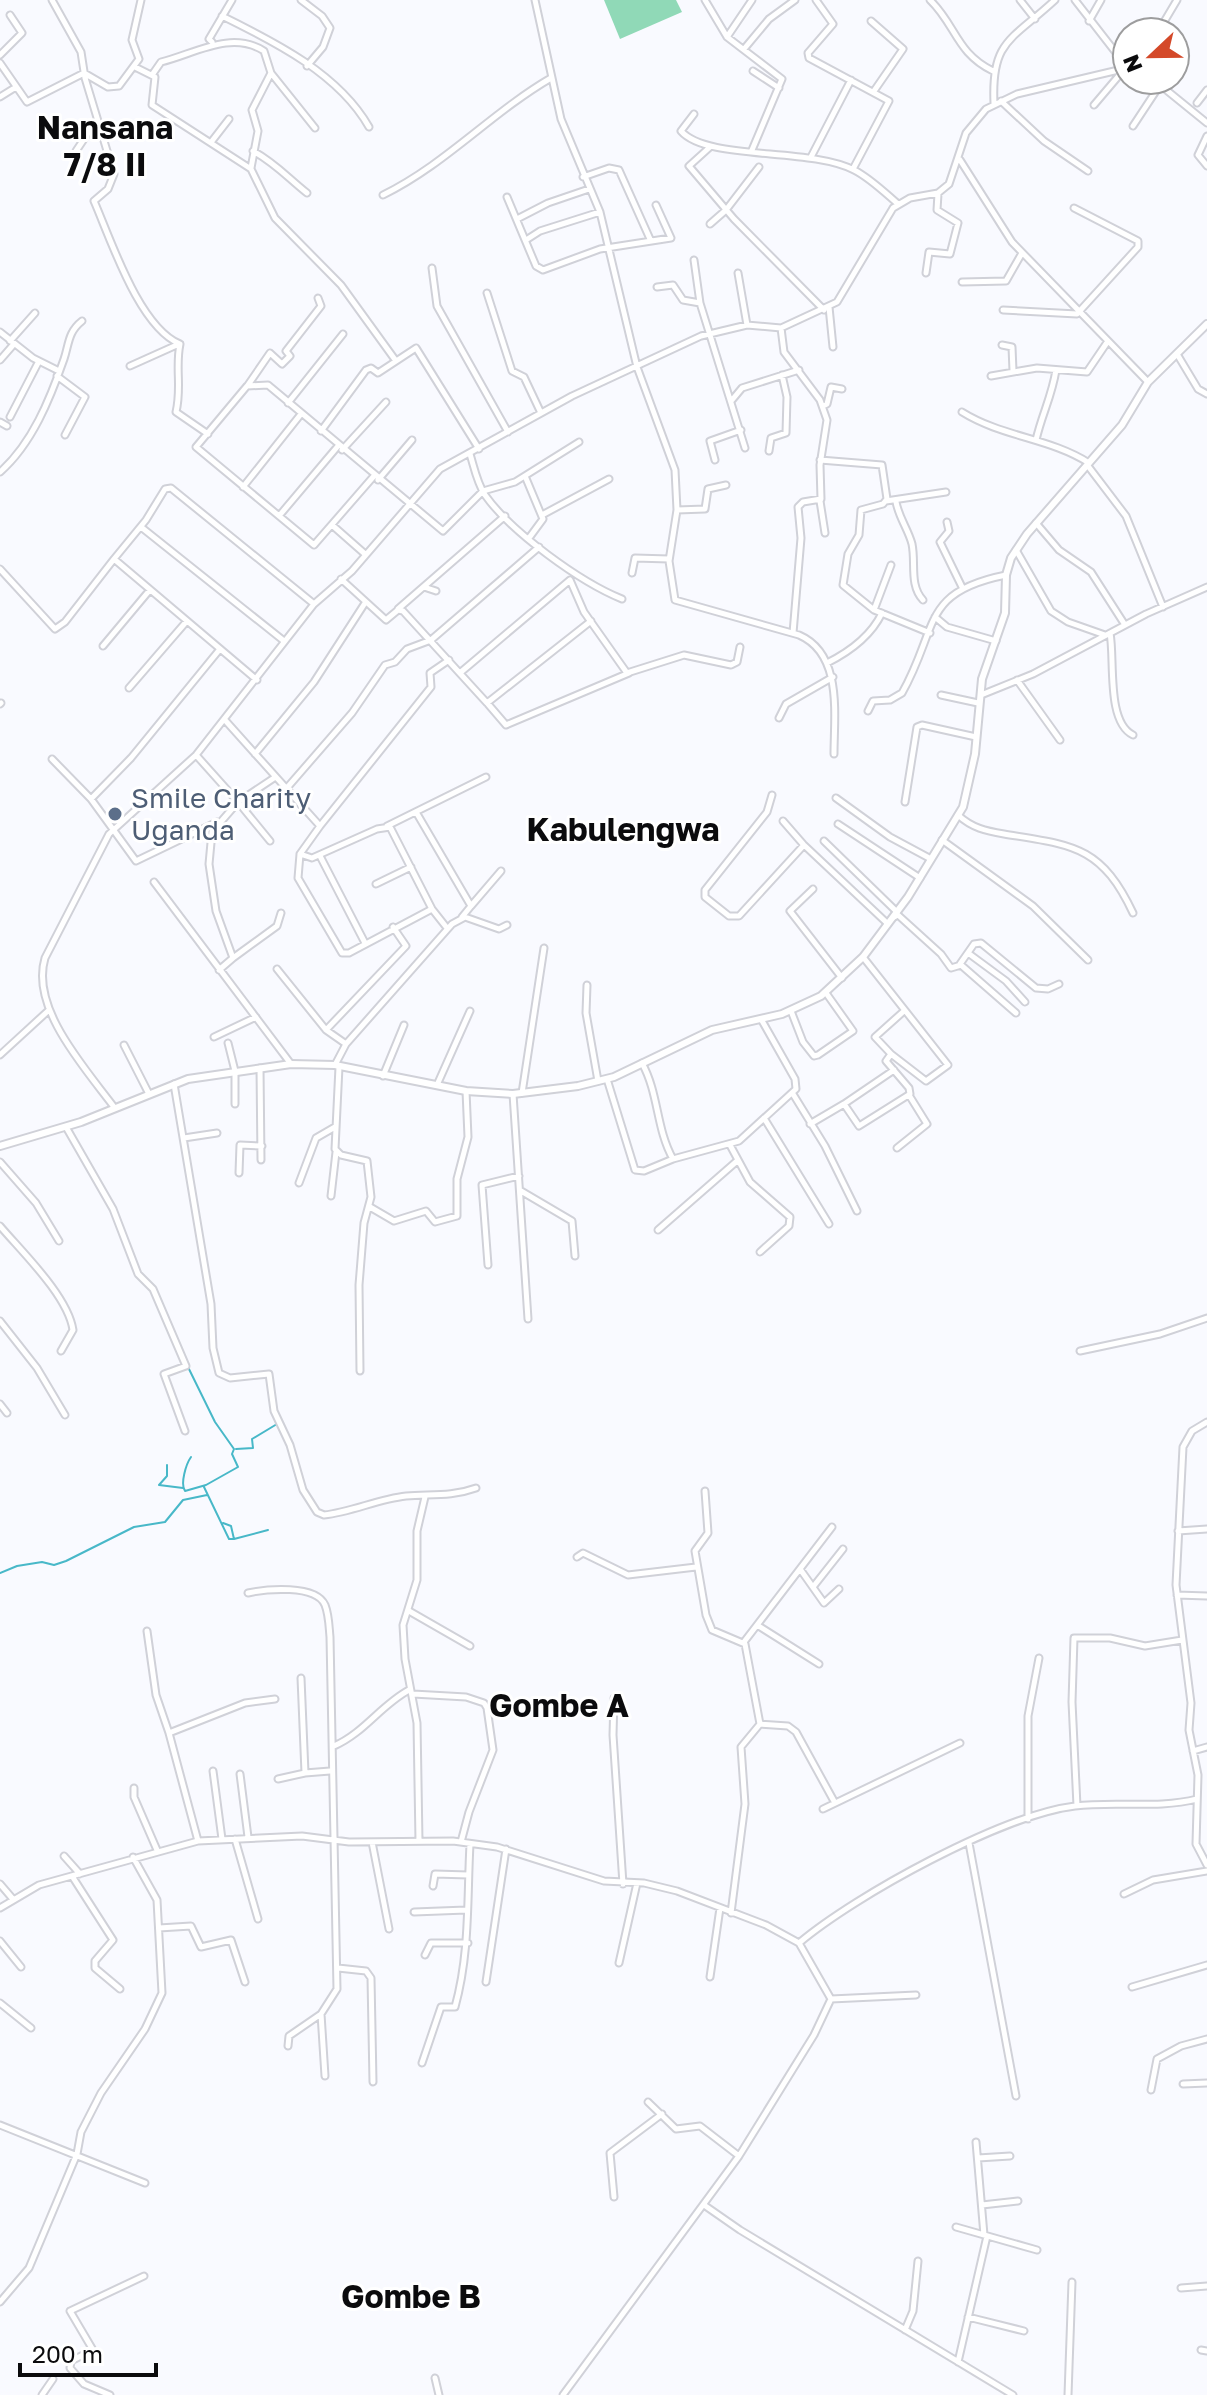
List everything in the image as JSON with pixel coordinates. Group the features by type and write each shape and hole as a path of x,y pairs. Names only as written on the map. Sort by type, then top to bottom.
{"street":[{"path":"52,0 81,52 84,73 114,174 108,189 94,201 130,289 169,339 180,344"},
{"path":"0,63 25,100 31,102 57,84 84,73 114,88 139,59 132,40 141,0"},
{"path":"212,42 209,39 232,0"},
{"path":"301,0 322,16 330,28 323,47 307,66"},
{"path":"535,0 565,132 600,212 637,367 675,470 677,510 669,559 677,603 718,610 793,633 814,644 833,677 834,754"},
{"path":"705,0 727,37 781,76 779,88 752,150"},
{"path":"727,37 752,0"},
{"path":"744,49 769,19 795,0"},
{"path":"816,0 833,24 808,57 889,101 853,169"},
{"path":"930,0 958,44 980,65 993,71"},
{"path":"1020,0 1035,19"},
{"path":"1055,0 999,51 993,71 997,102 1044,141 1088,171"},
{"path":"1075,0 1111,50"},
{"path":"1089,21 1101,0"},
{"path":"0,55 22,33 10,15"},
{"path":"222,16 257,33 307,66 353,101 369,127"},
{"path":"871,21 903,49 874,91"},
{"path":"152,75 161,62 189,56 212,42 261,48 269,59 271,73 315,128"},
{"path":"135,67 155,77 152,105 251,169 275,218 341,285 396,361"},
{"path":"753,71 779,88"},
{"path":"114,1107 49,1010 40,980 45,958 112,832 196,755 314,604 365,554 440,469 541,413 710,332 747,325 781,328 826,308 845,295 898,204 938,193 949,184 971,124 997,102 1111,71"},
{"path":"251,169 258,131 252,110 271,73"},
{"path":"383,195 437,166 508,105 551,78"},
{"path":"811,157 851,80"},
{"path":"1094,105 1111,86"},
{"path":"0,97 16,87"},
{"path":"1197,103 1207,90"},
{"path":"1133,126 1153,96"},
{"path":"1174,96 1207,123"},
{"path":"694,114 681,131 690,139 728,151 752,150 811,157 853,169 898,204"},
{"path":"212,141 229,119"},
{"path":"76,151 97,120"},
{"path":"1207,136 1198,155 1207,166"},
{"path":"710,147 688,165 726,210 826,308 833,347"},
{"path":"253,151 282,166 286,176 307,193"},
{"path":"960,160 985,205 1022,253 1148,382"},
{"path":"710,224 726,210 759,167"},
{"path":"583,177 609,168 619,170 650,239"},
{"path":"517,219 548,203 589,189"},
{"path":"926,273 929,252 950,254 958,223 937,210 938,193"},
{"path":"507,197 536,266 543,270 610,248 672,237 656,205"},
{"path":"1003,310 1076,315 1121,269 1139,244 1074,208"},
{"path":"526,240 540,231 600,212"},
{"path":"962,282 1006,281 1022,253"},
{"path":"694,260 700,303 745,448"},
{"path":"432,268 437,306 508,432"},
{"path":"738,273 747,325"},
{"path":"657,287 673,285 683,300 700,303"},
{"path":"487,293 512,371 526,379 541,413"},
{"path":"318,298 321,306 286,351 290,356 282,364 270,353 196,449 314,545 412,440"},
{"path":"0,360 35,313"},
{"path":"0,472 30,438 58,373 71,332 82,321"},
{"path":"0,1146 66,1127 148,1092 202,1075 260,1067 291,1064 337,1066 466,1091 513,1094 598,1081 712,1030 791,1011 826,993 863,957 888,924 920,878 968,793 979,699 1005,613 1006,575 1016,550 1122,425 1148,382 1207,324"},
{"path":"781,328 784,352 823,406 827,427 820,460 820,501 825,533"},
{"path":"0,332 58,373 85,397 65,435"},
{"path":"288,403 343,334"},
{"path":"991,376 1013,371 1088,371 1108,341"},
{"path":"130,366 180,344"},
{"path":"180,344 176,362 181,396 175,410 208,434"},
{"path":"1002,345 1012,348 1013,371"},
{"path":"321,431 366,370 371,368 378,373 417,348 479,449"},
{"path":"1177,354 1198,389 1207,394"},
{"path":"10,417 39,361"},
{"path":"732,400 742,388 799,370"},
{"path":"1036,440 1043,408 1051,400 1056,370"},
{"path":"769,451 771,438 786,433 787,397 782,375"},
{"path":"248,385 268,385 443,531 483,491 525,476 579,442"},
{"path":"823,406 827,404 831,387 842,389"},
{"path":"279,516 386,402"},
{"path":"962,412 1000,433 1064,448 1089,465 1126,516 1163,607"},
{"path":"243,487 301,414"},
{"path":"0,422 7,426"},
{"path":"715,460 710,441 741,430"},
{"path":"470,454 483,491 505,516 572,577 622,599"},
{"path":"820,460 879,463 884,468 886,501"},
{"path":"525,476 543,520 529,538"},
{"path":"542,515 609,479"},
{"path":"677,510 705,509 708,489 726,485"},
{"path":"0,569 55,629 65,622 140,527 165,489 171,488 314,604"},
{"path":"930,633 874,610 845,589 842,576 848,554 859,535 861,510 886,501 896,502 946,492"},
{"path":"793,633 801,538 798,507 803,502 820,501"},
{"path":"896,502 902,527 913,547 914,582 923,600"},
{"path":"341,579 386,620 505,516"},
{"path":"947,522 949,531 940,542 962,587"},
{"path":"1036,523 1059,550 1091,572 1125,625"},
{"path":"332,525 365,554"},
{"path":"140,527 284,641"},
{"path":"286,789 352,713 385,665 395,662 407,649 431,640 539,547"},
{"path":"1016,550 1051,611 1068,622 1108,634"},
{"path":"632,573 635,558 669,559"},
{"path":"114,559 257,680"},
{"path":"874,610 891,565"},
{"path":"868,711 873,701 890,700 902,693 940,605 962,587 1006,575"},
{"path":"572,577 591,621 629,673"},
{"path":"461,672 572,577"},
{"path":"423,587 436,591"},
{"path":"941,695 979,699 1207,587"},
{"path":"103,646 149,591"},
{"path":"255,754 314,682 365,603"},
{"path":"398,610 431,640 506,725 629,673 684,655 731,665 737,662 740,647"},
{"path":"827,663 861,640 882,613"},
{"path":"935,617 947,627 996,641"},
{"path":"487,703 591,621"},
{"path":"129,688 186,622"},
{"path":"1108,634 1114,701 1125,731 1133,735"},
{"path":"91,799 131,758 220,649"},
{"path":"432,909 346,954 341,952 298,878 300,854 431,687 430,673 449,660"},
{"path":"779,718 786,704 833,677"},
{"path":"1017,680 1060,740"},
{"path":"224,719 320,826"},
{"path":"905,802 913,739 918,726 976,737"},
{"path":"196,755 270,841"},
{"path":"52,759 91,799 133,859 141,862 218,822"},
{"path":"300,854 308,859 320,856 486,777"},
{"path":"233,958 210,878 212,832 238,802 274,778"},
{"path":"772,795 767,812 705,890 705,897 729,916 739,916 804,845"},
{"path":"836,798 890,837 931,859"},
{"path":"416,812 471,906"},
{"path":"958,815 986,831 1077,847 1119,883 1133,913"},
{"path":"783,821 804,845 888,924"},
{"path":"838,824 920,878"},
{"path":"386,827 393,832 432,909 447,928"},
{"path":"942,840 1033,906 1088,960"},
{"path":"824,841 953,970 976,943 981,943 1036,988 1048,989 1059,984"},
{"path":"320,856 365,943"},
{"path":"376,884 411,867"},
{"path":"331,1196 336,1152 337,1066 346,1044 501,871"},
{"path":"154,882 291,1064"},
{"path":"813,889 790,911 842,978"},
{"path":"219,970 277,926 281,913"},
{"path":"462,917 499,929 507,925"},
{"path":"326,1030 406,946 393,927"},
{"path":"522,1093 544,948"},
{"path":"968,953 1006,981 1025,1002"},
{"path":"863,957 948,1065 926,1081 891,1054 875,1037 904,1011"},
{"path":"960,964 1016,1013"},
{"path":"277,969 326,1030 346,1044"},
{"path":"587,985 586,1013 598,1081"},
{"path":"791,1011 803,1042 814,1056 818,1055 853,1031 826,993"},
{"path":"0,1055 49,1010"},
{"path":"437,1085 470,1011"},
{"path":"214,1037 256,1017"},
{"path":"761,1019 795,1079 793,1094 857,1211"},
{"path":"383,1077 404,1025"},
{"path":"228,1043 235,1071 235,1104"},
{"path":"124,1045 148,1092"},
{"path":"891,1054 886,1061 909,1088 909,1095 927,1124 897,1148"},
{"path":"642,1063 652,1085 661,1132 673,1159"},
{"path":"260,1067 261,1160"},
{"path":"810,1124 894,1070"},
{"path":"607,1079 635,1170 644,1171 673,1159 730,1145 746,1136 793,1094"},
{"path":"174,1084 211,1304 213,1348 219,1373 230,1378 269,1374 274,1411 290,1445 303,1490 317,1512 332,1514 384,1500 450,1496 476,1488"},
{"path":"370,1207 394,1221 426,1211 435,1222 457,1216 458,1171 468,1137 466,1091"},
{"path":"513,1094 528,1319"},
{"path":"844,1104 859,1126 909,1095"},
{"path":"764,1118 829,1224"},
{"path":"66,1127 113,1209 138,1274 153,1289 186,1364 164,1374 185,1431"},
{"path":"299,1183 316,1138 335,1127"},
{"path":"184,1138 217,1133"},
{"path":"239,1173 240,1145 262,1146"},
{"path":"730,1145 750,1182 790,1217 789,1226 760,1252"},
{"path":"336,1152 368,1163 370,1207 364,1223 359,1285 360,1371"},
{"path":"658,1230 737,1161"},
{"path":"0,1162 36,1203 59,1241"},
{"path":"488,1265 482,1185 519,1176"},
{"path":"520,1190 572,1221 575,1256"},
{"path":"0,1226 43,1276 69,1315 73,1330 61,1351"},
{"path":"1080,1351 1160,1334 1207,1318"},
{"path":"0,1321 37,1368 65,1415"},
{"path":"0,1404 7,1413"},
{"path":"1124,1894 1153,1880 1207,1868 1196,1844 1198,1775 1177,1595 1183,1447 1192,1431 1207,1422"},
{"path":"705,1491 708,1533 695,1548 696,1567 711,1628 744,1642 750,1656 760,1724 741,1747 745,1804 731,1913"},
{"path":"419,1841 417,1723 403,1625 417,1580 417,1531 425,1497"},
{"path":"744,1642 832,1527"},
{"path":"1178,1531 1207,1529"},
{"path":"813,1587 843,1549"},
{"path":"577,1557 583,1553 628,1575 696,1567"},
{"path":"800,1569 824,1603 839,1589"},
{"path":"248,1593 276,1587 313,1595 324,1605 330,1637 334,1746 330,1771 338,1968 335,1996 321,2014 289,2036 288,2046"},
{"path":"1177,1595 1207,1596"},
{"path":"409,1611 470,1646"},
{"path":"757,1625 819,1664"},
{"path":"147,1631 156,1695 198,1841"},
{"path":"1077,1806 1072,1702 1074,1638 1110,1638 1145,1646 1182,1640"},
{"path":"1028,1819 1028,1716 1039,1658"},
{"path":"301,1678 305,1773"},
{"path":"334,1746 360,1730 388,1702 411,1692 466,1697 484,1703 493,1750 461,1842"},
{"path":"614,1698 613,1735 623,1884"},
{"path":"169,1733 245,1703 275,1699"},
{"path":"760,1724 788,1726 796,1732 835,1803"},
{"path":"823,1809 960,1743"},
{"path":"1193,1751 1207,1747"},
{"path":"213,1771 222,1839"},
{"path":"278,1779 330,1771"},
{"path":"240,1774 248,1837"},
{"path":"134,1788 157,1850"},
{"path":"799,1943 836,1916 919,1867 1028,1819 1077,1806 1197,1799"},
{"path":"0,1908 12,1898 39,1885 198,1841 302,1836 372,1842 461,1842 506,1849 576,1874 677,1891 766,1925 799,1943 831,1999"},
{"path":"235,1839 258,1919"},
{"path":"372,1842 389,1929"},
{"path":"969,1843 1016,2096"},
{"path":"422,2063 441,2007 455,2007 468,1943 466,1910 470,1844"},
{"path":"486,1982 506,1849"},
{"path":"64,1856 80,1874"},
{"path":"0,2302 29,2268 77,2154 81,2132 101,2093 145,2029 162,1993 155,1894 133,1857"},
{"path":"433,1886 435,1874 468,1875"},
{"path":"72,1876 113,1940 95,1961 95,1968 120,1989"},
{"path":"619,1963 637,1883"},
{"path":"0,1884 12,1898"},
{"path":"710,1977 720,1908"},
{"path":"414,1912 466,1910"},
{"path":"159,1928 191,1926 201,1947 231,1940 245,1982"},
{"path":"0,1941 21,1967"},
{"path":"425,1955 430,1943 468,1943"},
{"path":"1132,1987 1207,1965"},
{"path":"338,1968 366,1971 371,1978 373,2082"},
{"path":"831,1999 916,1995"},
{"path":"563,2395 739,2156 814,2035 831,1999"},
{"path":"0,2003 31,2028"},
{"path":"321,2014 325,2076"},
{"path":"1151,2090 1157,2059 1181,2046 1207,2039"},
{"path":"1183,2084 1207,2083"},
{"path":"648,2102 680,2130 700,2126 739,2156"},
{"path":"614,2197 610,2153 662,2114"},
{"path":"0,2125 145,2183"},
{"path":"958,2362 986,2235 976,2142"},
{"path":"978,2158 1010,2156"},
{"path":"982,2205 1018,2201"},
{"path":"704,2205 740,2230 1013,2395"},
{"path":"956,2227 1037,2250"},
{"path":"905,2330 913,2311 918,2261"},
{"path":"110,2395 84,2384 70,2368 71,2361 93,2350 70,2311 144,2276"},
{"path":"1068,2395 1072,2282"},
{"path":"1181,2288 1207,2286"},
{"path":"968,2317 1024,2331"},
{"path":"435,2378 439,2395"},
{"path":"42,2395 53,2379"}],"green space":[{"path":"604,0 676,0 682,12 620,39"}],"waterway":[{"path":"187,1365 215,1422 234,1449 232,1454 238,1467 206,1485 185,1491 184,1474 191,1457"},
{"path":"236,1449 253,1448 252,1439 277,1424"},
{"path":"167,1465 167,1476 159,1485 183,1488"},
{"path":"204,1487 229,1539 234,1539"},
{"path":"0,1573 17,1566 42,1562 54,1565 66,1561 134,1527 165,1522 183,1500 207,1495"},
{"path":"223,1523 231,1526 234,1539 268,1530"}],"place":[{"name":"Smile Charity Uganda","path":"115,814"}],"district":[{"name":"Nansana 7/8 II","path":"105,146"},
{"name":"Kabulengwa","path":"623,830"},
{"name":"Gombe A","path":"559,1706"},
{"name":"Gombe B","path":"411,2297"}]}
